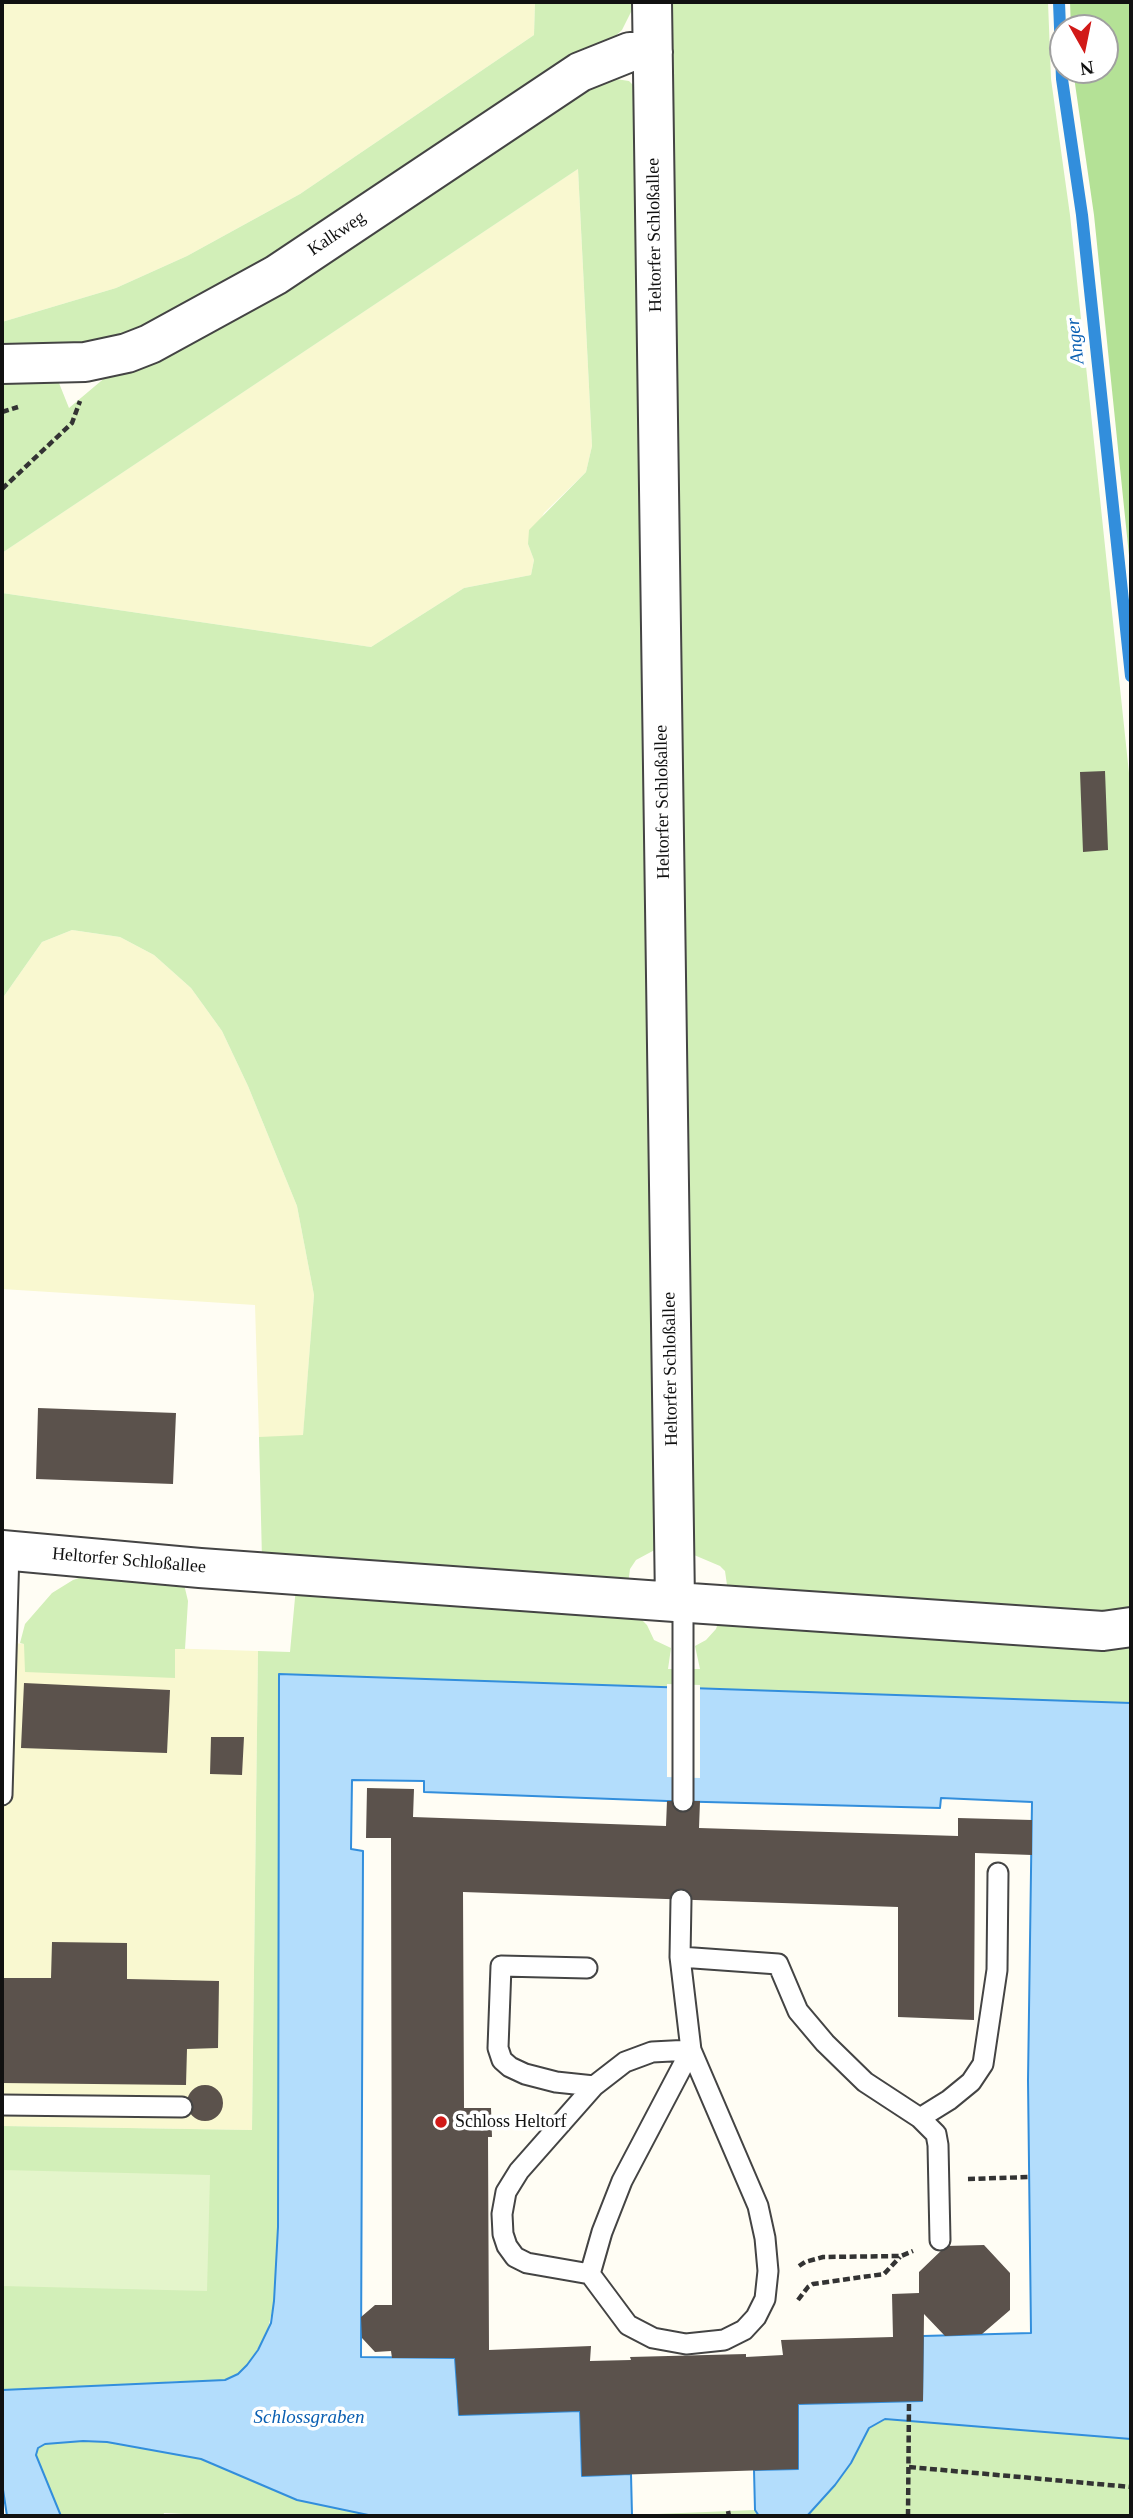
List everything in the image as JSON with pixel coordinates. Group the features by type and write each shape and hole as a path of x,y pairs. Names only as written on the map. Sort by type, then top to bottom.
{"street":[{"name":"Heltorfer Schloßallee","path":"652,2 679,1602"},
{"name":"Kalkweg","path":"2,364 85,362 127,353 150,344 276,275 580,72 629,52 653,52"},
{"name":"Heltorfer Schloßallee","path":"5,1550 200,1568 1103,1631 1131,1627"}],"lane":[{"path":"2,1795 5,1550"},
{"path":"679,1602 684,1669 683,1801"},
{"path":"920,2118 971,2082 984,2064 997,1970 998,1873"},
{"path":"681,1900 680,1957 691,2050 758,2206 768,2271 765,2299 756,2317 744,2330 724,2340 686,2344 653,2338 628,2325 590,2274 527,2263 515,2257 503,2234 502,2214 506,2192 519,2171 594,2086 625,2062 652,2052 691,2050"},
{"path":"680,1957 778,1964 798,2011 825,2043 865,2082 920,2118 936,2134 940,2240"},
{"path":"587,1968 500,1966 498,2048 502,2060 525,2074 556,2082 594,2086"},
{"path":"590,2274 602,2232 622,2181 691,2050"},
{"path":"2,2105 182,2107"}],"path":[{"path":"2,489 72,423 79,408 85,362"},
{"path":"982,2178 1028,2177"},
{"path":"765,2299 793,2270 805,2262 822,2258 901,2256 940,2240"},
{"path":"794,2306 813,2284 884,2274 901,2256"},
{"path":"908,2516 909,2402"},
{"path":"909,2467 1131,2487"}],"green space":[{"path":"2,2 535,2 534,35 300,194 187,256 116,288 2,322"},
{"path":"535,2 636,2 622,30 595,55 145,334 2,355 2,322 116,288 187,256 300,194 534,35"},
{"path":"659,2 1048,2 1049,84 1052,84 1070,215 1131,792 1131,1620 728,1592 725,1571 720,1566 687,1552"},
{"path":"1070,2 1131,2 1131,575 1094,215 1075,84 1119,84 1119,14 1070,14"},
{"path":"609,78 629,81 643,95 662,1546 636,1560 630,1569 628,1584 262,1559 259,1437 303,1435 314,1295 297,1206 248,1086 222,1031 191,988 154,955 120,937 72,930 42,942 2,999 2,593 371,647 464,588 531,575 534,560 528,544 529,530 586,472 592,446 578,169 2,553 2,372 55,373 69,408 120,365 586,81"},
{"path":"578,169 592,446 586,472 544,513 528,544 534,560 531,575 464,588 371,647 2,593 2,553"},
{"path":"72,930 120,937 154,955 191,988 222,1031 248,1086 297,1206 314,1295 303,1437 259,1437 255,1305 2,1289 2,999 42,942"},
{"path":"88,1575 183,1580 188,1601 185,1649 175,1649 175,1678 25,1672 24,1644 20,1643 25,1624 52,1593 73,1580"},
{"path":"296,1587 641,1619 654,1640 671,1648 668,1669 700,1669 695,1646 706,1640 716,1629 720,1617 1131,1634 1131,1703 279,1674 278,2227 274,2302 267,2333 247,2367 232,2378 216,2382 177,2381 107,2387 2,2390 2,2126 252,2130 258,1651 290,1652"},
{"path":"2,1643 258,1651 252,2130 2,2126"},
{"path":"2,2170 210,2175 207,2291 2,2286"},
{"path":"885,2419 1131,2439 1131,2516 807,2516 851,2463 869,2427"},
{"path":"106,2442 201,2459 297,2500 373,2516 224,2516 164,2513 163,2516 61,2516 36,2455 38,2448 45,2444"},
{"path":"755,2510 759,2516 631,2516 632,2515"}],"water":[{"name":"Schlossgraben","path":"279,1674 1131,1703 1131,2439 885,2419 869,2428 851,2463 807,2516 759,2516 755,2510 754,2470 798,2469 798,2404 922,2401 923,2336 1031,2333 1028,2080 1032,1802 941,1798 940,1808 667,1801 424,1792 424,1781 352,1780 351,1849 363,1851 361,2357 455,2358 459,2415 580,2411 582,2476 631,2474 632,2515 373,2516 297,2500 201,2459 107,2442 83,2441 45,2444 38,2448 36,2455 61,2516 7,2516 2,2483 2,2390 225,2380 238,2374 247,2365 258,2350 271,2323 278,2227"}],"pier":[{"path":"667,1684 700,1685 700,1778 667,1777"}],"building":[{"path":"1105,771 1108,850 1083,852 1080,772"},
{"path":"38,1408 176,1413 173,1484 36,1479"},
{"path":"24,1683 170,1690 167,1753 21,1748"},
{"path":"211,1737 244,1737 242,1775 210,1774"},
{"name":"Schloss Heltorf","path":"367,1788 414,1789 413,1817 666,1826 667,1801 700,1801 699,1828 958,1836 958,1818 1032,1820 1032,1855 975,1853 974,2020 898,2017 898,1907 463,1892 464,2108 491,2108 492,2137 488,2137 489,2350 591,2346 590,2361 631,2360 630,2357 746,2354 746,2357 783,2355 781,2340 893,2337 892,2294 919,2293 919,2272 946,2246 984,2245 1010,2273 1010,2310 982,2334 945,2336 924,2314 923,2401 798,2404 798,2469 582,2476 580,2411 459,2415 455,2358 392,2358 391,2351 375,2352 362,2338 361,2317 375,2305 392,2305 391,1838 366,1838"},
{"path":"52,1942 127,1943 127,1979 219,1981 218,2048 187,2049 186,2085 2,2083 2,1978 51,1978"},
{"path":"205,2085 218,2090 223,2103 218,2116 205,2121 192,2116 187,2103 192,2090"}],"waterway":[{"name":"Anger","path":"1059,2 1062,79 1082,215 1131,676"}],"place":[{"name":"Schloss Heltorf","path":"441,2122"}]}
